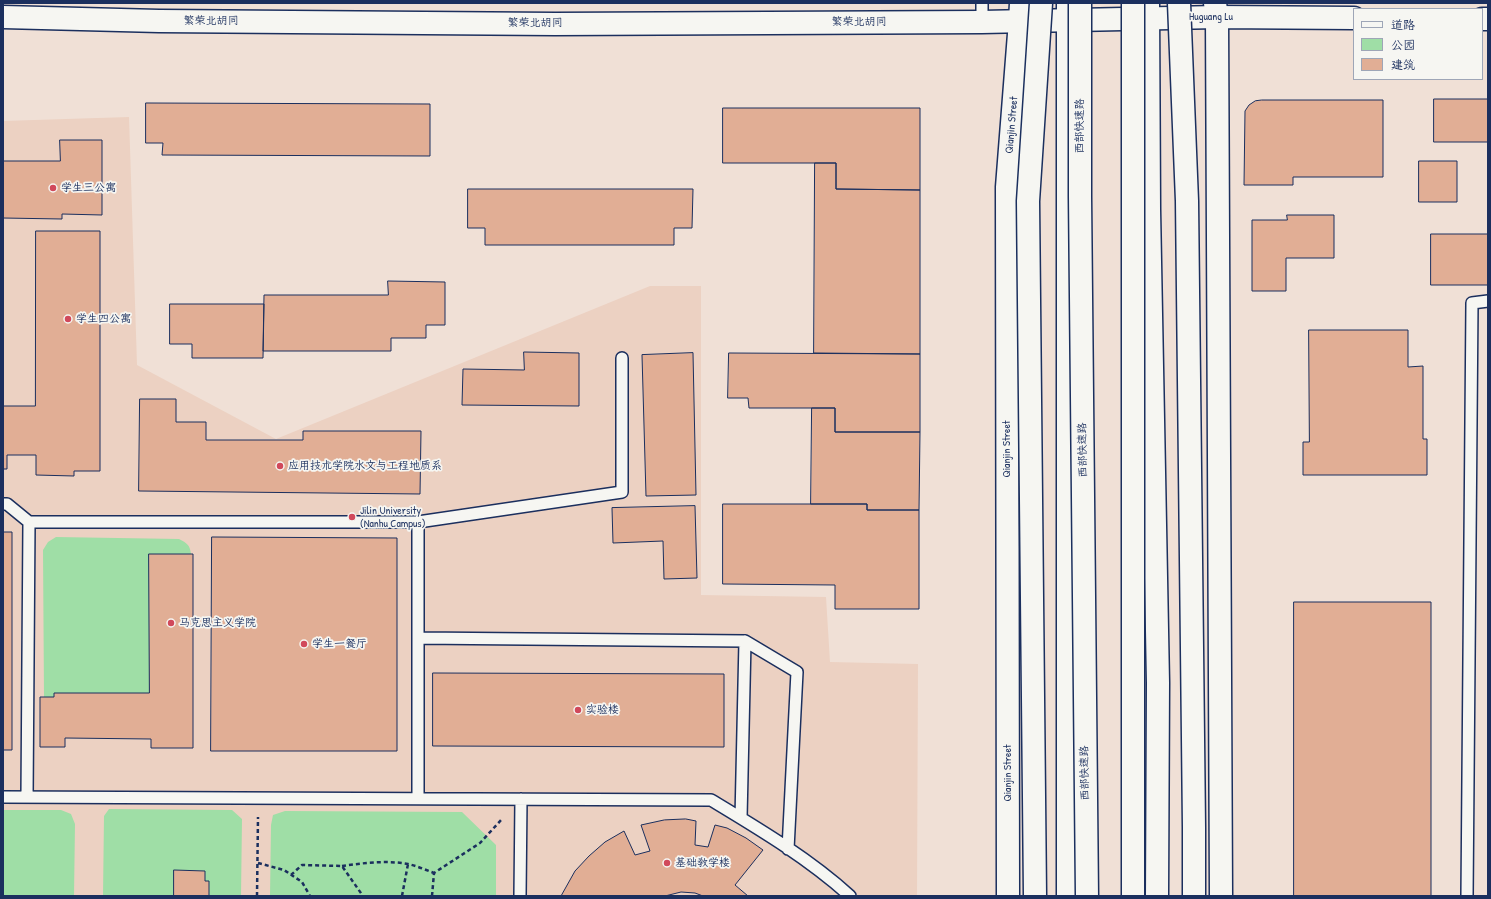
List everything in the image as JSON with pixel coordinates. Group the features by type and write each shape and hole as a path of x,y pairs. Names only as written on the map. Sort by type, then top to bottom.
{"main road":[{"path":"1035,896 1028,201 1041,3"},
{"name":"西部快速路","path":"1080,3 1080,196 1087,896"},
{"path":"1179,3 1187,201 1194,896"},
{"path":"1133,896 1143,8"},
{"path":"1143,8 1149,209 1158,683 1158,896"},
{"name":"Huguang Lu","path":"1068,12 1143,8 1216,10 1353,18"},
{"path":"1216,10 1221,896"},
{"name":"繁荣北胡同","path":"3,17 159,21 555,24 982,12 1068,12"},
{"name":"Qianjin Street","path":"1008,896 1007,187 1020,12"},
{"path":"1068,12 1068,896"}],"lane":[{"path":"1467,896 1472,303 1488,301"},
{"path":"3,504 6,504 29,522 418,522 622,492 622,358"},
{"path":"27,797 29,522"},
{"path":"418,522 418,798"},
{"path":"418,638 746,642 797,672 788,849"},
{"path":"741,818 746,642"},
{"path":"3,797 711,800 764,832 850,896"},
{"path":"520,896 521,799"}],"path":[{"path":"257,896 259,798"},
{"path":"434,873 480,842 521,799"},
{"path":"291,875 302,866 342,866 368,862 408,864 434,873"},
{"path":"258,863 284,870 302,882 310,896"},
{"path":"402,896 408,864"},
{"path":"342,866 363,896"},
{"path":"432,896 434,873"}],"shaded area":[{"name":"Jilin University (Nanhu Campus)","path":"129,117 137,365 276,439 650,286 701,286 701,595 826,597 830,662 918,664 917,896 3,896 3,121"}],"green space":[{"path":"56,537 179,539 189,546 191,554 149,554 149,693 54,693 54,697 44,697 43,550 48,542"},
{"path":"109,809 232,810 242,819 241,896 209,896 209,882 205,881 205,871 175,870 174,896 103,896 104,816"},
{"path":"3,810 61,810 71,814 75,824 74,896 3,896"},
{"path":"285,811 462,812 496,845 496,896 270,896 271,825 273,815"}],"building":[{"path":"1434,99 1488,99 1488,142 1434,142"},
{"path":"1383,100 1383,177 1293,177 1293,185 1244,185 1245,111 1249,105 1255,101"},
{"path":"146,103 430,104 430,156 162,155 163,143 146,143"},
{"path":"723,108 920,108 920,190 836,189 836,163 723,163"},
{"name":"学生三公寓","path":"60,140 102,140 102,215 62,214 62,219 3,218 3,161 60,161"},
{"path":"1419,161 1457,161 1457,202 1419,202"},
{"path":"815,163 836,163 836,189 920,190 920,354 814,353"},
{"path":"468,189 693,189 692,228 674,228 674,245 485,245 485,228 468,228"},
{"path":"1287,215 1334,215 1334,258 1286,258 1286,291 1252,291 1252,220 1287,220"},
{"name":"学生四公寓","path":"36,231 100,231 100,471 74,471 74,476 36,475 36,455 7,455 7,469 3,469 3,406 35,406"},
{"path":"1431,234 1488,234 1488,285 1431,285"},
{"path":"388,281 445,282 445,325 426,325 426,338 391,338 391,351 263,351 264,295 388,295"},
{"path":"170,304 264,304 263,358 192,358 192,344 170,344"},
{"path":"1309,330 1408,330 1408,367 1423,366 1423,439 1427,439 1427,475 1303,475 1303,442 1309,442"},
{"path":"524,352 579,353 579,406 462,405 463,369 524,370"},
{"path":"693,353 696,495 646,496 642,355"},
{"path":"729,353 920,354 920,432 835,432 835,408 749,408 748,398 728,398"},
{"name":"应用技术学院水文与工程地质系","path":"140,399 176,399 176,422 206,422 206,440 303,440 303,431 421,431 420,494 139,491"},
{"path":"812,408 835,408 835,432 920,432 919,510 867,510 867,504 811,504"},
{"path":"723,504 867,504 867,510 919,510 919,609 835,609 835,585 723,584"},
{"path":"695,506 697,578 664,579 663,541 613,543 612,508"},
{"path":"3,532 12,532 12,750 3,750"},
{"name":"学生一餐厅","path":"212,537 397,538 397,751 211,751"},
{"name":"马克思主义学院","path":"149,554 193,554 193,748 151,748 151,739 65,738 65,747 40,747 40,697 54,697 54,693 149,693"},
{"path":"1294,602 1431,602 1431,896 1294,896"},
{"name":"实验楼","path":"433,673 724,674 724,747 433,746"},
{"name":"基础教学楼","path":"686,819 696,821 695,845 708,847 715,825 727,828 746,838 763,850 735,885 748,896 703,896 695,893 681,892 665,896 561,896 575,871 605,842 624,831 635,855 650,851 641,825 664,820"},
{"path":"174,870 205,871 205,881 209,881 209,896 174,896"}],"place":[{"name":"学生三公寓","path":"53,188"},
{"name":"学生四公寓","path":"68,319"},
{"name":"应用技术学院水文与工程地质系","path":"280,466"},
{"name":"Jilin University (Nanhu Campus)","path":"352,517"},
{"name":"马克思主义学院","path":"171,623"},
{"name":"学生一餐厅","path":"304,644"},
{"name":"实验楼","path":"578,710"},
{"name":"基础教学楼","path":"667,863"}]}
